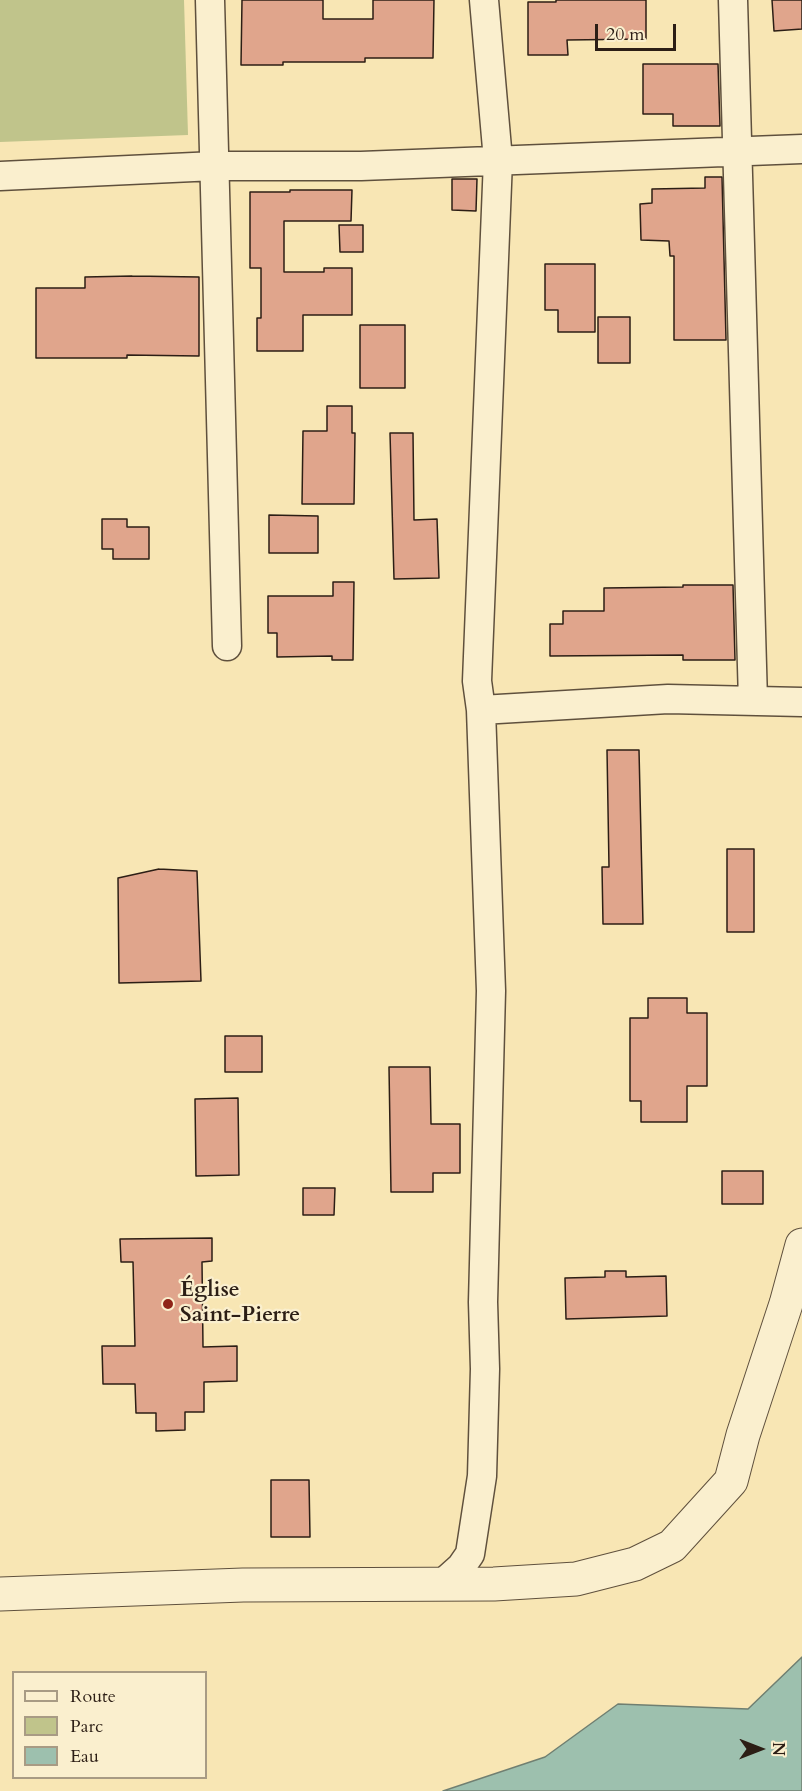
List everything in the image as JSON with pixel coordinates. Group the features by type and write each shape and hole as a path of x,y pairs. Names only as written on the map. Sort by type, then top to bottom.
{"street":[{"path":"210,0 227,646"},
{"path":"442,1584 461,1567 470,1554 482,1476 485,1369 483,1302 491,991 481,710 477,681 498,160 484,0"},
{"path":"734,0 753,701"},
{"path":"0,176 215,166 360,166 802,149"},
{"path":"481,710 668,699 802,702"},
{"path":"0,1594 243,1585 494,1584 576,1579 635,1564 672,1546 731,1481 802,1245"}],"green space":[{"path":"0,0 184,0 188,135 0,142"}],"water":[{"path":"802,1657 802,1791 443,1791 545,1757 618,1704 748,1709"}],"building":[{"path":"242,0 323,0 323,19 373,19 373,0 434,0 433,58 365,58 365,62 283,62 283,65 241,65"},
{"path":"556,0 646,0 646,39 567,40 568,55 528,55 528,2 556,2"},
{"path":"772,0 802,0 802,29 774,31"},
{"path":"643,64 718,64 720,126 673,126 673,114 643,114"},
{"path":"705,177 722,177 726,340 674,340 674,256 670,256 669,241 641,240 640,204 652,203 652,189 705,188"},
{"path":"452,179 477,179 476,211 452,210"},
{"path":"290,190 352,190 351,221 284,221 284,272 324,272 324,268 352,268 352,315 303,315 303,351 257,351 257,318 261,318 261,268 250,268 250,192 290,192"},
{"path":"339,225 363,225 363,252 340,252"},
{"path":"545,264 595,264 595,332 558,332 558,310 545,310"},
{"path":"85,277 199,277 199,356 127,355 127,358 36,358 36,288 85,288"},
{"path":"598,317 630,317 630,363 598,363"},
{"path":"360,325 405,325 405,388 360,388"},
{"path":"327,406 352,406 352,433 355,433 354,504 302,504 303,431 327,431"},
{"path":"390,433 413,433 414,520 437,519 439,578 394,579"},
{"path":"269,515 318,516 318,553 269,553"},
{"path":"102,519 127,519 127,527 149,527 149,559 113,559 113,549 102,549"},
{"path":"333,582 354,582 353,660 332,660 332,656 277,657 277,633 268,633 268,596 333,596"},
{"path":"683,585 733,585 735,660 683,660 683,655 550,656 550,624 563,624 563,611 604,611 604,588 683,587"},
{"path":"607,750 639,750 643,924 603,924 602,867 609,867"},
{"path":"727,849 754,849 754,932 727,932"},
{"path":"159,869 197,871 201,981 119,983 118,878"},
{"path":"648,998 687,998 687,1013 707,1013 707,1086 687,1086 687,1122 641,1122 641,1101 630,1101 630,1018 648,1018"},
{"path":"225,1036 262,1036 262,1072 225,1072"},
{"path":"389,1067 430,1067 431,1124 460,1124 460,1173 433,1173 433,1192 391,1192"},
{"path":"238,1098 239,1175 196,1176 195,1099"},
{"path":"722,1171 763,1171 763,1204 722,1204"},
{"path":"303,1188 335,1188 334,1215 303,1215"},
{"name":"Église Saint-Pierre","path":"212,1238 212,1261 202,1262 203,1347 237,1346 237,1381 204,1382 204,1412 185,1412 185,1430 156,1431 156,1413 136,1413 135,1384 103,1384 102,1346 135,1346 133,1262 121,1262 120,1239"},
{"path":"605,1271 626,1271 626,1277 666,1276 667,1316 566,1319 565,1278 605,1277"},
{"path":"271,1480 309,1480 310,1537 271,1537"}],"place":[{"name":"Église Saint-Pierre","path":"168,1304"}]}
